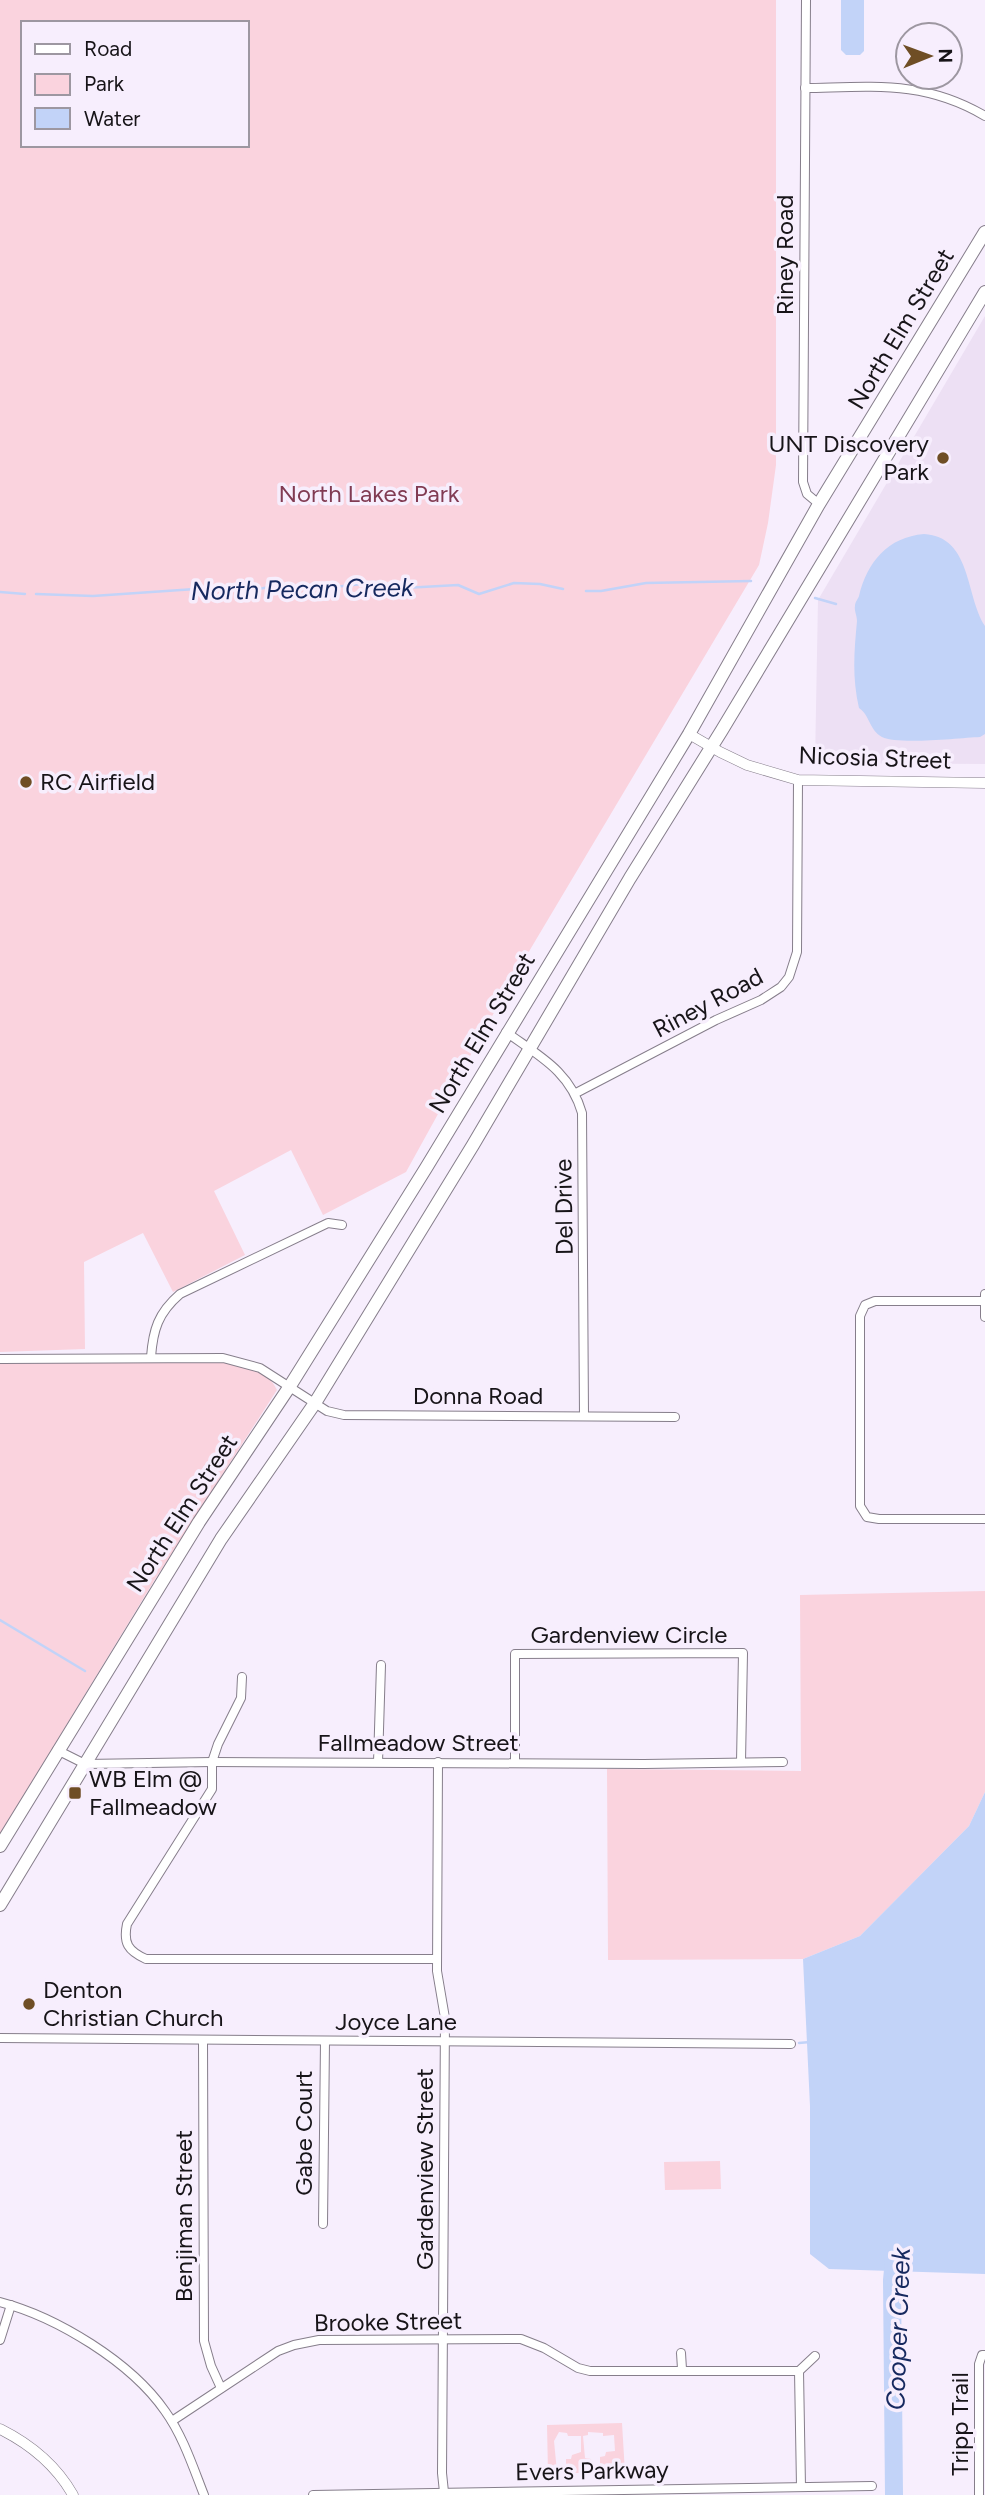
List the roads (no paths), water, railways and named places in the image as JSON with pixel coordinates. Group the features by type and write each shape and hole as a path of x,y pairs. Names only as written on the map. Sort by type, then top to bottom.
{"main road":[{"name":"North Elm Street","path":"0,1846 198,1522 290,1386 398,1213 689,734 819,504 985,232"},
{"name":"North Elm Street","path":"0,1905 221,1539 315,1403 985,292"}],"street":[{"name":"Riney Road","path":"806,0 803,482 807,494 819,504"},
{"path":"805,88 901,87 934,92 985,116"},
{"name":"Nicosia Street","path":"689,734 747,765 798,780 985,783"},
{"name":"Riney Road","path":"576,1093 716,1020 761,1000 781,987 789,977 797,951 798,780"},
{"path":"506,1032 550,1063 576,1093"},
{"name":"Del Drive","path":"576,1093 582,1113 584,1415"},
{"path":"151,1357 153,1334 160,1317 169,1303 180,1294 328,1223 342,1225"},
{"path":"985,1294 985,1317"},
{"path":"985,1301 875,1301 865,1305 860,1316 860,1506 866,1517 985,1519"},
{"path":"0,1359 211,1357 230,1359 260,1368 290,1386"},
{"name":"Donna Road","path":"290,1386 332,1412 357,1415 675,1417"},
{"name":"Gardenview Circle","path":"515,1762 515,1654 743,1653 741,1762"},
{"path":"378,1762 382,1665"},
{"path":"242,1677 241,1698 212,1762 212,1789 127,1924 127,1947 146,1959 437,1959"},
{"name":"Fallmeadow Street","path":"57,1751 85,1764 783,1762"},
{"name":"Gardenview Street","path":"438,1762 437,1959 445,2018 444,2492"},
{"name":"Joyce Lane","path":"0,2038 791,2044"},
{"name":"Benjiman Street","path":"203,2040 204,2341 221,2388"},
{"name":"Gabe Court","path":"323,2224 325,2041"},
{"path":"0,2302 72,2332 114,2361 148,2390 172,2421 204,2495"},
{"path":"0,2340 11,2305"},
{"name":"Brooke Street","path":"172,2421 278,2351 319,2340 522,2339 544,2348 577,2372 799,2371"},
{"path":"681,2353 682,2370"},
{"name":"Tripp Trail","path":"979,2495 979,2364 984,2355"},
{"path":"801,2487 799,2371 815,2356"},
{"path":"0,2429 35,2450 58,2471 74,2495"},
{"name":"Evers Parkway","path":"313,2495 723,2491 872,2486"}],"water":[{"path":"841,0 864,0 864,51 860,55 846,55 841,50"},
{"path":"924,534 940,538 951,545 959,556 985,626 985,734 980,737 915,741 890,739 878,734 859,708 854,675 857,621 855,603 867,572 881,553 900,540"},
{"path":"985,1792 985,2274 829,2269 810,2254 810,2106 803,1959 860,1936 969,1826"}],"waterway":[{"name":"North Pecan Creek","path":"586,591 646,583 751,581"},
{"name":"North Pecan Creek","path":"36,594 93,596 210,588 249,591 269,587 325,584 334,587 362,584 371,587 390,583 404,588 458,585 479,594 514,583 540,584 563,589"},
{"name":"North Pecan Creek","path":"0,592 25,594"},
{"name":"North Pecan Creek","path":"815,598 836,604"},
{"path":"0,1620 85,1671"},
{"path":"799,2043 810,2042"},
{"name":"Cooper Creek","path":"894,2495 892,2280 895,2249"}],"place":[{"name":"UNT Discovery Park","path":"943,458"},
{"name":"RC Airfield","path":"26,782"},
{"name":"WB Elm @ Fallmeadow","path":"75,1793"},
{"name":"Denton Christian Church","path":"29,2004"}],"park label":[{"name":"North Lakes Park","path":"369,494"}]}
